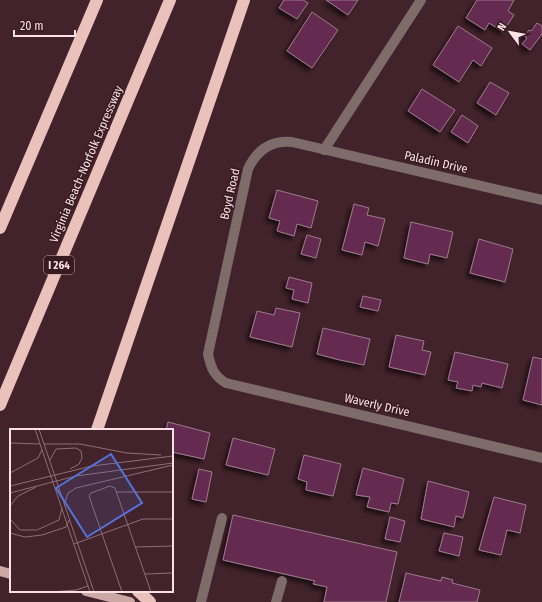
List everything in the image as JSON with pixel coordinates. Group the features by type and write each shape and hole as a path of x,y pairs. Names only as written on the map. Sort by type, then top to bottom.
{"highway":[{"path":"0,228 97,0"},
{"name":"Virginia Beach-Norfolk Expressway","path":"0,406 170,0"},
{"path":"97,429 244,0"},
{"path":"139,592 150,602"}],"main road":[{"path":"0,571 10,574"},
{"path":"90,592 130,602"}],"street":[{"path":"324,150 421,0"},
{"name":"Boyd Road","path":"211,368 208,354 248,169 254,157 262,149 273,143 284,141 324,150"},
{"name":"Paladin Drive","path":"324,150 542,200"},
{"name":"Waverly Drive","path":"211,368 218,378 226,383 542,458"},
{"path":"201,602 222,518"},
{"path":"276,602 282,581"}],"building":[{"path":"284,0 303,0 308,3 297,19 279,8"},
{"path":"326,0 358,0 348,15"},
{"path":"477,0 514,0 508,11 514,15 503,32 489,23 485,30 466,18"},
{"path":"312,12 338,30 312,68 287,51"},
{"path":"537,23 542,26 542,34 530,50 522,44 527,38 524,36 529,30 531,31"},
{"path":"458,26 492,48 481,66 473,60 459,82 433,65"},
{"path":"490,82 509,93 496,115 477,103"},
{"path":"422,89 455,110 440,132 408,111"},
{"path":"462,115 478,126 468,143 451,132"},
{"path":"277,190 318,201 311,228 297,224 294,236 277,231 280,221 269,218"},
{"path":"354,204 369,208 367,215 385,219 378,246 365,242 362,255 342,250"},
{"path":"411,222 453,232 447,258 430,254 428,264 404,258"},
{"path":"307,235 321,239 316,258 301,254"},
{"path":"479,239 513,249 505,282 470,273"},
{"path":"289,277 312,283 308,303 292,299 294,290 286,288"},
{"path":"363,296 381,300 378,311 360,307"},
{"path":"276,308 300,313 292,347 250,337 257,311 274,315"},
{"path":"323,328 370,339 364,365 317,354"},
{"path":"396,335 424,341 422,350 431,352 425,375 389,367"},
{"path":"455,352 508,364 502,388 482,383 481,387 473,385 472,391 456,388 458,382 448,380"},
{"path":"533,357 542,359 542,405 523,400"},
{"path":"168,422 210,433 204,459 173,452 173,429 166,429"},
{"path":"233,438 275,449 268,475 226,465"},
{"path":"304,455 341,464 333,496 306,490 307,482 298,479"},
{"path":"363,468 404,479 398,504 391,503 389,512 367,507 370,497 356,495"},
{"path":"199,469 212,472 206,502 192,499"},
{"path":"428,481 469,492 463,518 456,516 454,527 421,519"},
{"path":"494,497 526,505 520,533 507,530 501,555 479,550"},
{"path":"233,515 397,552 386,602 324,602 327,587 313,584 315,581 223,560"},
{"path":"390,517 405,521 400,542 385,539"},
{"path":"444,533 463,537 459,556 439,551"},
{"path":"406,573 441,581 442,577 453,580 452,583 480,590 477,602 399,602"}]}
